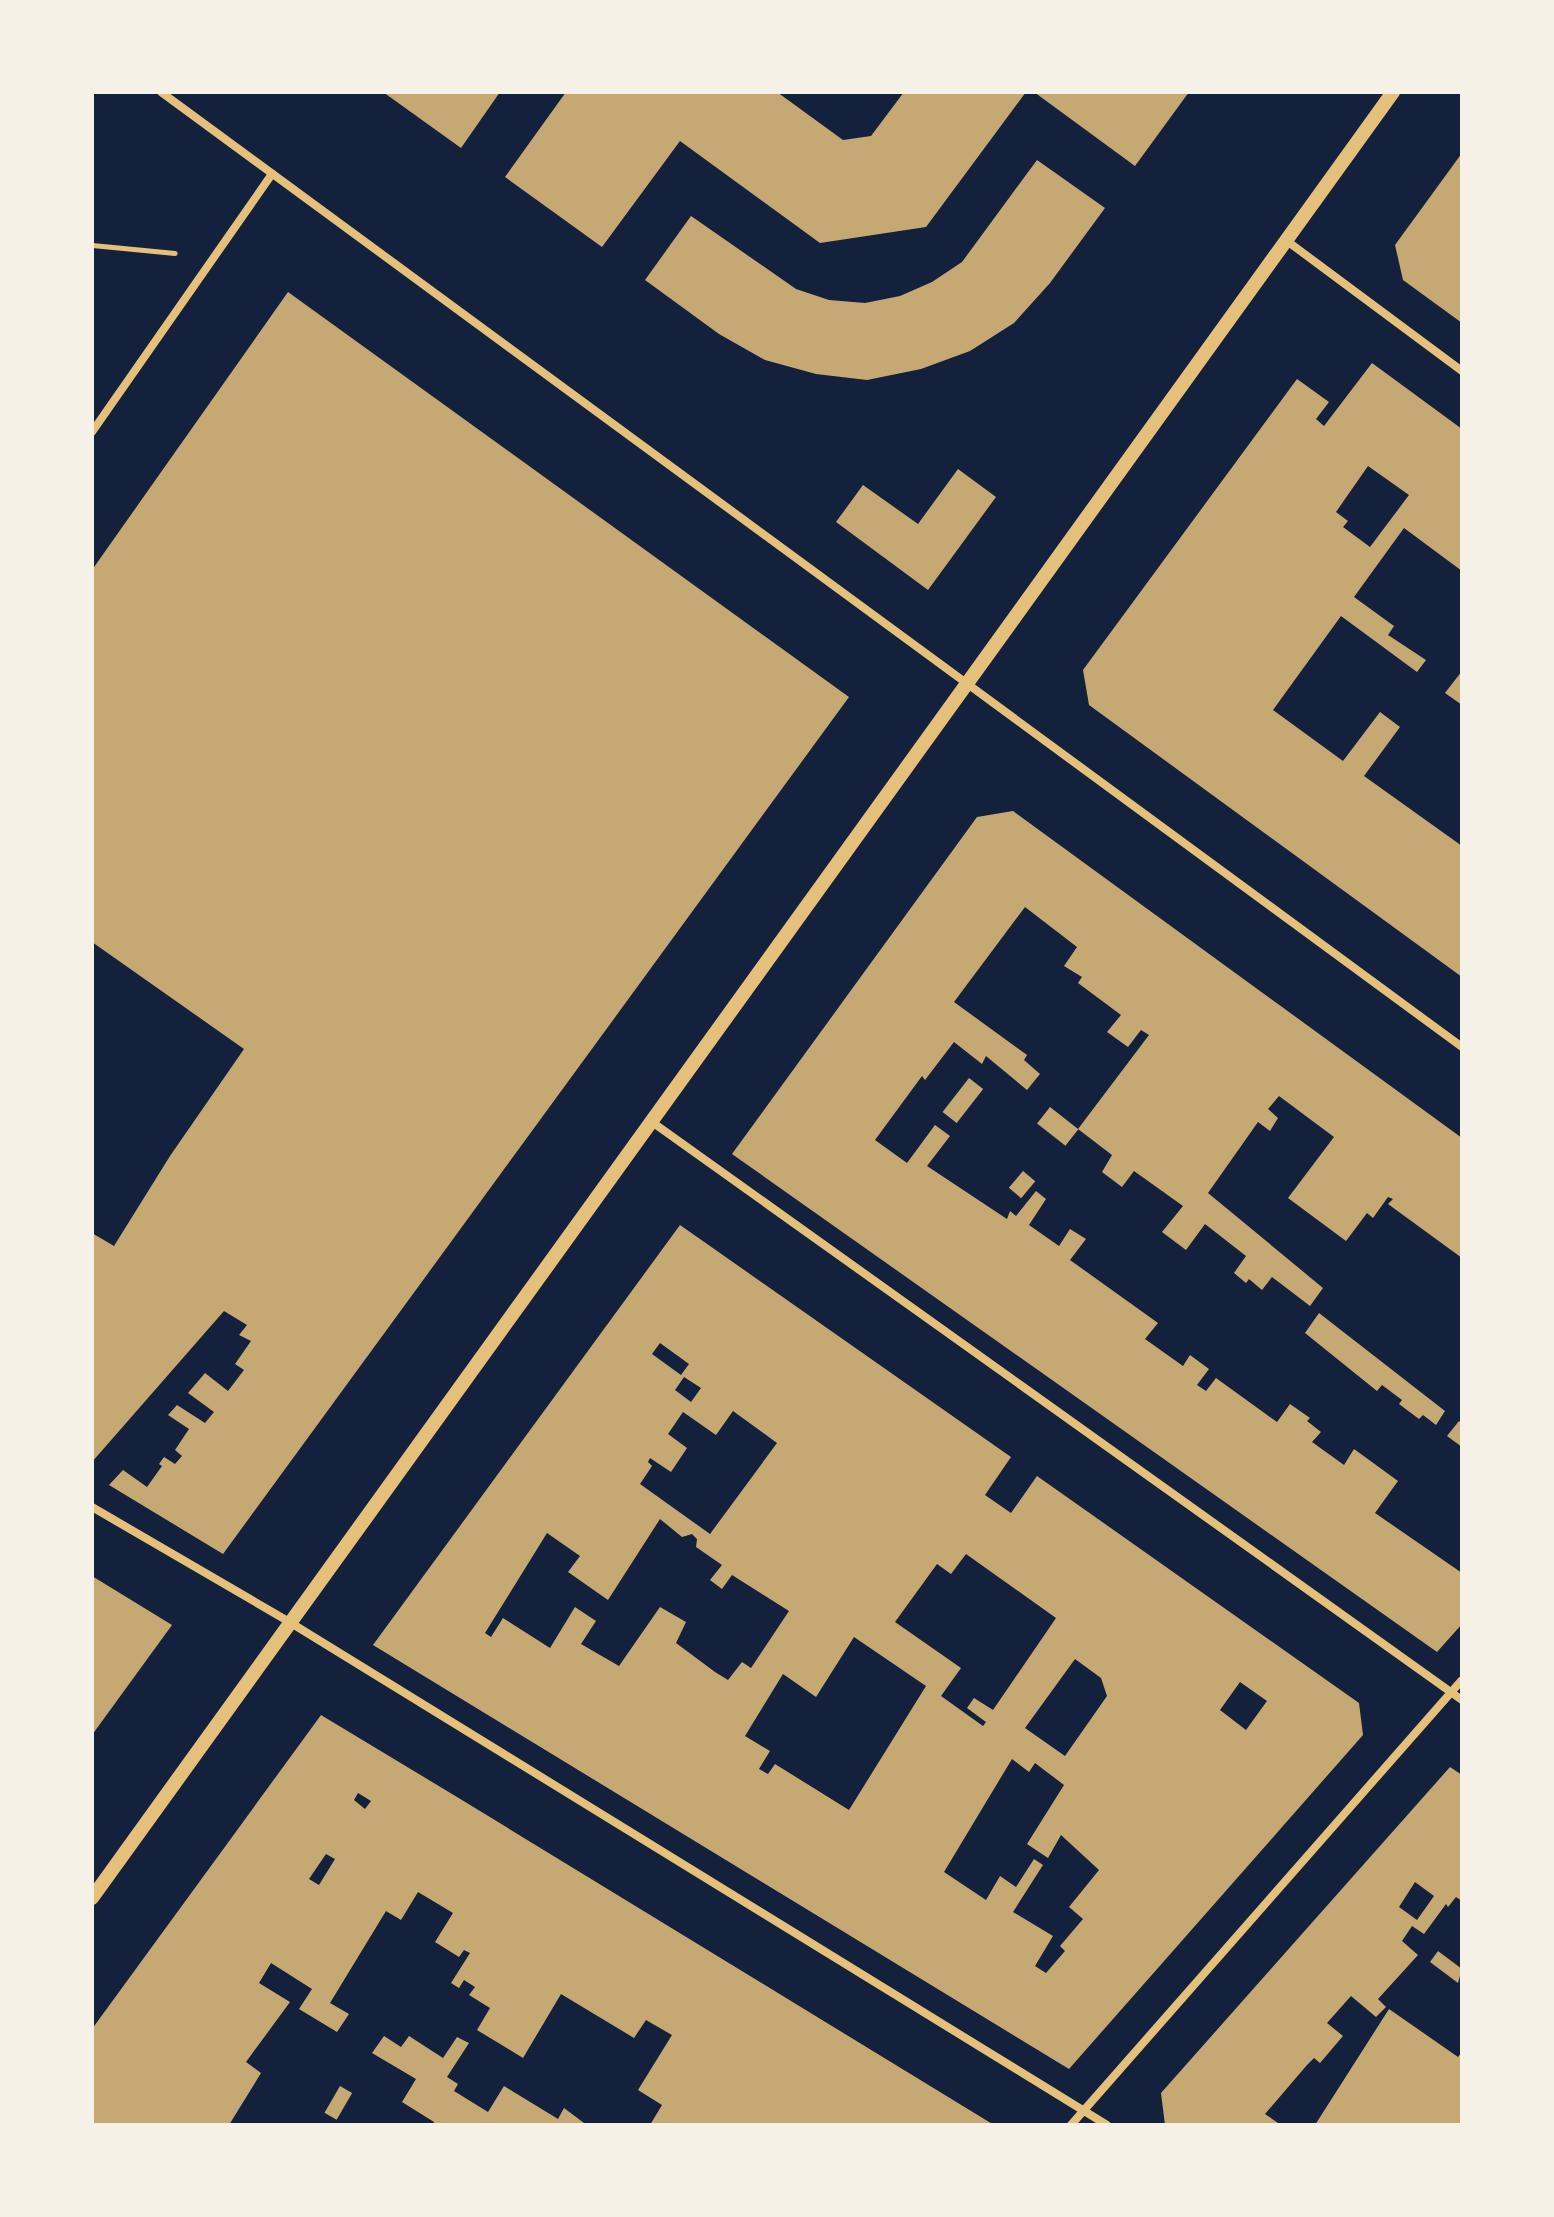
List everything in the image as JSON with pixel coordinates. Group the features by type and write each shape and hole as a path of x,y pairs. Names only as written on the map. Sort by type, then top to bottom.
{"street":[{"path":"161,92 1462,1047"},
{"path":"92,1898 1393,92"},
{"path":"92,432 272,174"},
{"path":"1287,241 1462,371"},
{"path":"652,1122 1462,1700"},
{"path":"92,1507 291,1623 1107,2125"},
{"path":"1071,2125 1462,1680"}],"path":[{"path":"92,245 213,257"}],"building":[{"path":"383,92 500,92 461,148"},
{"path":"566,92 777,92 843,140 871,136 904,92 1026,92 926,227 820,243 680,141 602,247 505,177"},
{"path":"1034,92 1189,92 1135,166"},
{"path":"1462,153 1462,323 1403,280 1395,245"},
{"path":"1037,160 1105,208 1050,283 1014,323 970,351 921,369 867,380 816,374 765,360 719,334 645,280 691,216 796,289 829,300 865,303 900,296 932,282 962,262"},
{"path":"288,292 849,697 223,1554 109,1485 123,1470 147,1487 162,1466 159,1464 164,1457 175,1464 182,1456 175,1450 189,1429 168,1415 177,1405 205,1423 214,1412 188,1393 205,1373 228,1391 244,1370 235,1364 251,1341 239,1335 247,1325 224,1311 92,1462 92,1233 114,1246 170,1156 244,1049 92,942 92,570"},
{"path":"1372,363 1462,429 1462,571 1404,528 1354,597 1394,626 1388,635 1426,660 1417,672 1341,616 1273,710 1343,761 1380,712 1400,727 1364,776 1462,846 1462,977 1089,705 1083,670 1297,379 1329,402 1316,419 1324,426","holes":["1368,466 1409,495 1370,547 1343,527 1348,521 1336,512"]},
{"path":"958,469 996,497 928,590 836,522 863,485 918,524"},
{"path":"1462,671 1462,705 1445,693"},
{"path":"1013,811 1462,1138 1462,1258 1388,1204 1393,1199 1388,1197 1373,1218 1367,1213 1346,1241 1288,1198 1334,1137 1279,1096 1268,1109 1278,1118 1270,1131 1258,1122 1208,1193 1323,1288 1310,1306 1272,1277 1262,1290 1249,1279 1246,1283 1234,1273 1246,1256 1205,1224 1186,1250 1162,1232 1183,1206 1134,1171 1122,1187 1102,1172 1112,1155 1078,1129 1149,1035 1141,1030 1128,1047 1107,1032 1121,1015 1078,983 1082,977 1064,966 1077,947 1025,907 954,1002 1027,1055 1024,1060 1040,1074 1027,1090 986,1056 982,1064 954,1042 925,1080 922,1076 875,1140 907,1163 935,1125 950,1136 927,1166 1007,1219 1010,1211 1016,1216 1036,1191 1046,1199 1029,1225 1059,1246 1070,1229 1086,1239 1070,1260 1158,1323 1145,1339 1183,1366 1190,1355 1209,1369 1197,1385 1206,1391 1216,1378 1277,1422 1290,1404 1310,1418 1307,1421 1321,1432 1312,1442 1344,1465 1354,1449 1398,1481 1375,1513 1462,1573 1462,1624 1437,1652 732,1154 977,817"},
{"path":"969,1078 983,1089 957,1123 943,1112"},
{"path":"1050,1107 1078,1129 1065,1146 1037,1124"},
{"path":"1023,1171 1035,1181 1021,1198 1009,1188"},
{"path":"680,1225 1011,1457 985,1495 1011,1513 1037,1476 1359,1703 1363,1735 1069,2069 373,1645","holes":["660,1343 689,1364 681,1375 652,1354","684,1377 701,1388 691,1402 675,1390","733,1411 777,1443 710,1534 640,1484 652,1466 648,1462 650,1458 671,1472 687,1448 668,1434 683,1412 716,1435","660,1519 682,1537 692,1534 697,1539 696,1547 722,1565 710,1580 722,1589 732,1575 789,1611 751,1668 742,1662 728,1680 676,1643 686,1622 660,1607 619,1666 581,1644 596,1621 575,1607 550,1648 503,1618 491,1637 485,1633 547,1533 580,1556 568,1572 608,1600","966,1554 1056,1618 993,1710 974,1698 967,1708 986,1722 983,1726 941,1696 961,1668 895,1622 937,1564 951,1574","854,1637 926,1686 849,1810 775,1764 768,1774 759,1769 770,1751 745,1736 783,1674 816,1697","1075,1659 1101,1678 1107,1696 1065,1756 1025,1728","1240,1682 1267,1701 1246,1730 1220,1710","1012,1759 1029,1772 1035,1763 1064,1785 1027,1844 1048,1858 1061,1835 1099,1870 1069,1907 1083,1919 1060,1946 1065,1951 1046,1973 1035,1966 1053,1936 1013,1912 1043,1865 1034,1859 1016,1887 1000,1876 986,1900 944,1872"]},
{"path":"1319,1313 1445,1411 1436,1425 1423,1415 1419,1419 1399,1404 1402,1400 1382,1385 1377,1391 1305,1333"},
{"path":"1459,1421 1462,1424 1462,1447 1447,1436"},
{"path":"92,1576 172,1625 92,1735"},
{"path":"321,1715 994,2125 650,2125 662,2105 638,2090 672,2035 646,2020 634,2038 561,1994 523,2058 477,2030 490,2008 469,1995 475,1987 464,1980 459,1988 451,1983 470,1953 464,1950 459,1957 435,1942 453,1913 418,1892 401,1920 386,1911 330,2003 349,2014 337,2032 299,2009 312,1989 271,1963 259,1983 290,2002 246,2062 261,2073 229,2125 92,2125 92,2029","holes":["358,1793 371,1801 365,1809 354,1800","326,1854 335,1859 319,1885 309,1879"]},
{"path":"1450,1767 1462,1775 1462,1901 1456,1897 1448,1907 1446,1904 1424,1934 1412,1926 1402,1941 1418,1955 1378,1999 1386,2007 1376,2017 1351,1996 1327,2023 1343,2036 1320,2063 1314,2058 1307,2065 1265,2114 1281,2125 1165,2125 1161,2093","holes":["1415,1882 1434,1896 1417,1920 1399,1907"]},
{"path":"1438,1951 1462,1969 1458,1983 1430,1962"},
{"path":"1389,2009 1458,2057 1462,2052 1462,2125 1315,2125"},
{"path":"384,2036 401,2047 409,2036 443,2058 457,2037 469,2043 447,2077 458,2084 454,2091 488,2112 504,2086 558,2119 564,2108 584,2123 433,2125 434,2122 402,2102 416,2079 372,2053"},
{"path":"340,2086 352,2093 337,2120 324,2113"}]}
